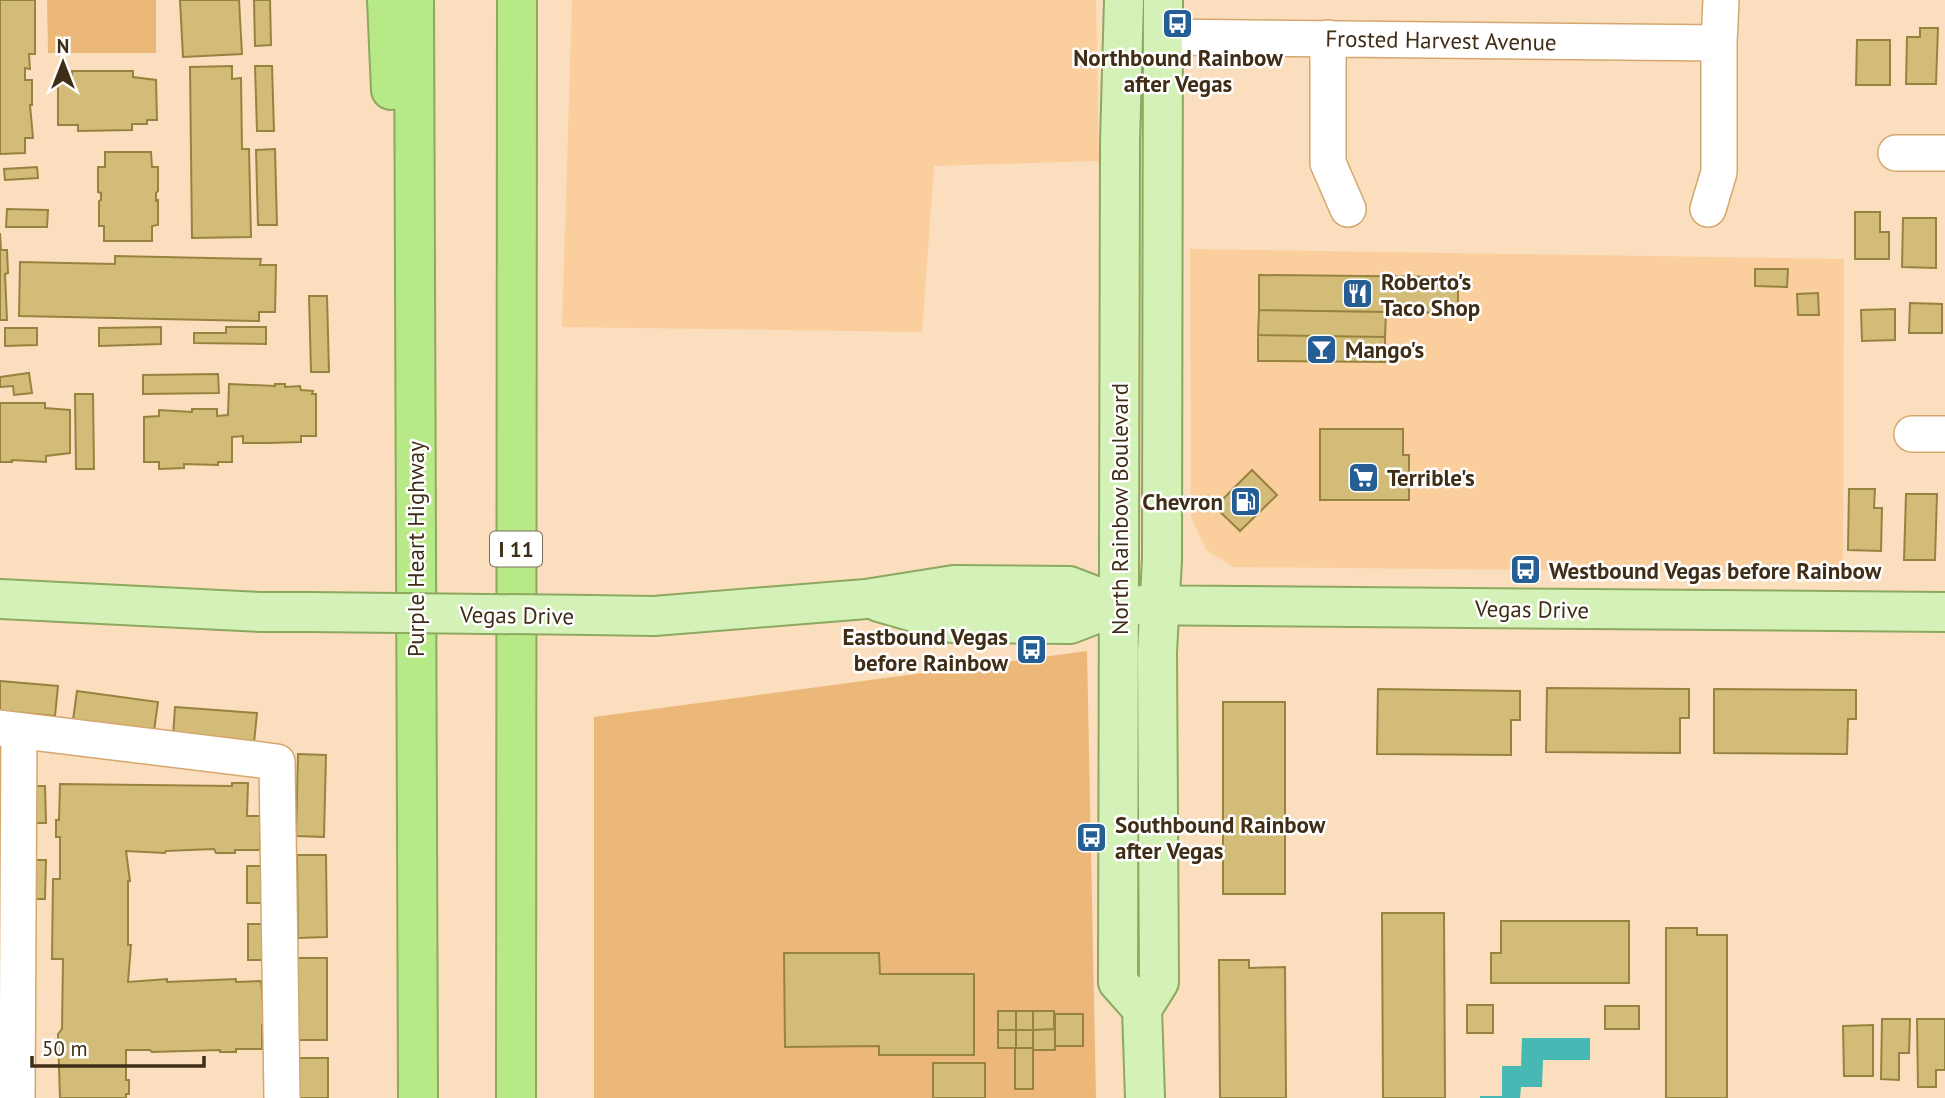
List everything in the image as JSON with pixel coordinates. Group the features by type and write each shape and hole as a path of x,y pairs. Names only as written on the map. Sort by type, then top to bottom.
{"highway":[{"path":"387,0 388,52 414,389"},
{"name":"Purple Heart Highway","path":"414,0 418,1098"},
{"name":"I 11","path":"516,1098 517,0"}],"main road":[{"name":"North Rainbow Boulevard","path":"1124,0 1120,142 1118,982 1142,1009 1159,982 1157,652 1162,559 1163,18"},
{"name":"Vegas Drive","path":"0,599 261,612 654,616 866,599 952,623 1070,624 1119,605 1945,612"},
{"path":"1142,1009 1145,1098"}],"street":[{"path":"1708,209 1719,172 1721,0"},
{"name":"Frosted Harvest Avenue","path":"1163,18 1328,38 1719,43"},
{"path":"1328,38 1328,163 1348,209"},
{"path":"1896,153 1945,153"},
{"path":"17,1098 8,989 10,729 277,762 282,1098"}],"shaded area":[{"path":"47,0 156,0 156,53 48,53"},
{"path":"572,0 1096,0 1099,161 934,166 922,332 562,327"},
{"path":"1190,249 1844,259 1843,573 1233,567 1206,550 1191,517"},
{"path":"1087,651 1096,1098 594,1098 594,717"}],"water":[{"path":"1522,1038 1590,1038 1590,1060 1543,1060 1542,1087 1521,1087 1520,1098 1480,1098 1502,1096 1502,1066 1521,1066"}],"building":[{"path":"0,0 35,0 35,54 29,54 30,69 25,68 25,80 32,80 30,105 33,138 25,138 25,153 0,154"},
{"path":"180,0 239,0 242,54 183,57"},
{"path":"254,0 270,0 271,45 255,46"},
{"path":"1920,28 1938,28 1936,84 1906,84 1907,37 1920,37"},
{"path":"1857,40 1890,40 1890,85 1856,85"},
{"path":"232,66 232,79 241,78 242,149 249,149 251,237 192,238 190,67"},
{"path":"255,66 272,66 274,131 257,131"},
{"path":"72,71 133,71 133,77 156,80 157,120 147,120 147,124 132,124 132,130 78,131 78,125 58,125 58,77 72,77"},
{"path":"275,149 277,225 258,225 256,150"},
{"path":"105,152 151,152 152,167 158,167 158,225 152,226 152,241 104,241 104,226 99,226 101,193 98,192 98,167 105,167"},
{"path":"37,167 38,178 5,180 4,169"},
{"path":"7,209 48,210 47,227 6,227"},
{"path":"1855,212 1880,212 1880,232 1889,232 1889,259 1855,259"},
{"path":"1903,218 1936,218 1936,268 1902,267"},
{"path":"0,233 1,250 7,250 7,320 0,320"},
{"path":"115,256 261,259 260,265 276,265 275,312 259,312 259,321 19,316 20,262 115,264"},
{"path":"1755,269 1788,269 1787,287 1755,286"},
{"name":"Roberto's Taco Shop","path":"1259,275 1458,277 1458,313 1259,310"},
{"path":"1818,293 1819,315 1798,315 1797,294"},
{"path":"309,296 327,296 329,372 311,372"},
{"path":"1910,303 1942,304 1942,333 1909,333"},
{"path":"1895,309 1895,340 1862,341 1861,310"},
{"path":"1259,310 1386,312 1385,337 1258,335"},
{"path":"161,327 161,344 99,346 99,328"},
{"path":"226,327 266,327 266,344 194,343 194,333 226,333"},
{"path":"5,328 37,328 37,345 5,346"},
{"name":"Mango's","path":"1258,335 1385,337 1385,362 1258,361"},
{"path":"29,373 32,393 14,395 13,386 0,387 0,377"},
{"path":"218,374 219,393 143,394 143,375"},
{"path":"229,384 285,384 285,387 300,386 301,390 313,391 312,394 316,394 316,436 301,436 301,442 268,443 243,443 243,436 232,437 232,462 218,462 218,465 184,464 184,468 159,469 159,462 144,462 144,417 159,416 159,410 192,412 192,409 217,409 217,416 228,415"},
{"path":"75,394 93,394 94,469 76,469"},
{"path":"0,403 45,403 45,408 70,410 70,453 46,456 46,462 0,462"},
{"name":"Terrible's","path":"1320,429 1403,429 1403,455 1409,455 1409,500 1320,500"},
{"path":"1252,470 1277,495 1240,531 1215,507"},
{"path":"1849,489 1875,489 1874,508 1882,508 1881,551 1848,550"},
{"path":"1906,494 1937,494 1935,560 1904,560"},
{"path":"0,681 58,686 55,716 0,711"},
{"path":"1547,688 1689,689 1689,718 1680,718 1680,753 1546,752"},
{"path":"1378,689 1520,691 1520,720 1511,720 1511,755 1377,754"},
{"path":"1714,689 1856,690 1856,719 1848,719 1847,754 1714,753"},
{"path":"77,691 158,702 154,731 73,720"},
{"path":"1223,702 1285,702 1285,894 1223,894"},
{"path":"175,707 257,713 254,743 173,736"},
{"path":"298,754 326,755 324,837 296,836"},
{"path":"232,783 248,783 247,816 260,816 260,850 235,850 235,853 216,853 214,849 165,853 126,851 130,881 128,945 131,945 128,982 167,979 167,982 236,979 236,982 261,981 265,1024 262,1025 262,1049 236,1049 236,1052 126,1050 129,1094 126,1094 126,1098 60,1098 58,1034 62,1029 63,959 52,959 53,879 60,879 60,837 56,837 56,820 59,820 60,784 232,786"},
{"path":"28,786 45,786 46,823 28,823"},
{"path":"297,855 326,855 327,937 298,938"},
{"path":"32,860 46,860 45,899 31,899"},
{"path":"247,866 265,866 266,903 247,903"},
{"path":"1382,913 1444,913 1445,1098 1383,1098"},
{"path":"1501,921 1629,921 1629,983 1491,983 1491,953 1501,953"},
{"path":"248,924 266,924 266,960 248,960"},
{"path":"1666,928 1697,928 1697,935 1727,935 1727,1098 1666,1098"},
{"path":"784,953 879,953 880,974 974,974 974,1055 879,1055 879,1046 785,1047"},
{"path":"298,958 327,958 327,1040 298,1040"},
{"path":"1219,960 1249,960 1249,968 1285,967 1286,1098 1220,1098"},
{"path":"1467,1005 1493,1005 1493,1033 1467,1033"},
{"path":"1605,1006 1639,1006 1639,1029 1605,1029"},
{"path":"998,1011 1016,1011 1016,1030 998,1030"},
{"path":"1016,1011 1033,1011 1033,1030 1016,1030"},
{"path":"1033,1011 1054,1011 1054,1029 1033,1030"},
{"path":"1055,1014 1083,1014 1083,1046 1055,1046"},
{"path":"1882,1019 1910,1019 1909,1053 1899,1053 1899,1080 1881,1079"},
{"path":"1917,1019 1945,1019 1945,1070 1936,1070 1936,1087 1918,1087"},
{"path":"1873,1025 1873,1076 1844,1076 1843,1026"},
{"path":"1055,1029 1055,1050 1033,1050 1033,1030"},
{"path":"998,1030 1016,1030 1016,1048 998,1048"},
{"path":"1016,1030 1033,1030 1033,1048 1016,1048"},
{"path":"1015,1048 1033,1048 1033,1089 1015,1089"},
{"path":"299,1058 328,1058 328,1098 298,1098"},
{"path":"933,1063 985,1063 985,1098 933,1098"}],"place":[{"name":"Northbound Rainbow after Vegas","path":"1178,23"},
{"name":"Roberto's Taco Shop","path":"1358,294"},
{"name":"Mango's","path":"1322,349"},
{"name":"Terrible's","path":"1364,477"},
{"name":"Chevron","path":"1246,501"},
{"name":"Westbound Vegas before Rainbow","path":"1526,570"},
{"name":"Eastbound Vegas before Rainbow","path":"1031,649"},
{"name":"Southbound Rainbow after Vegas","path":"1092,837"}]}
